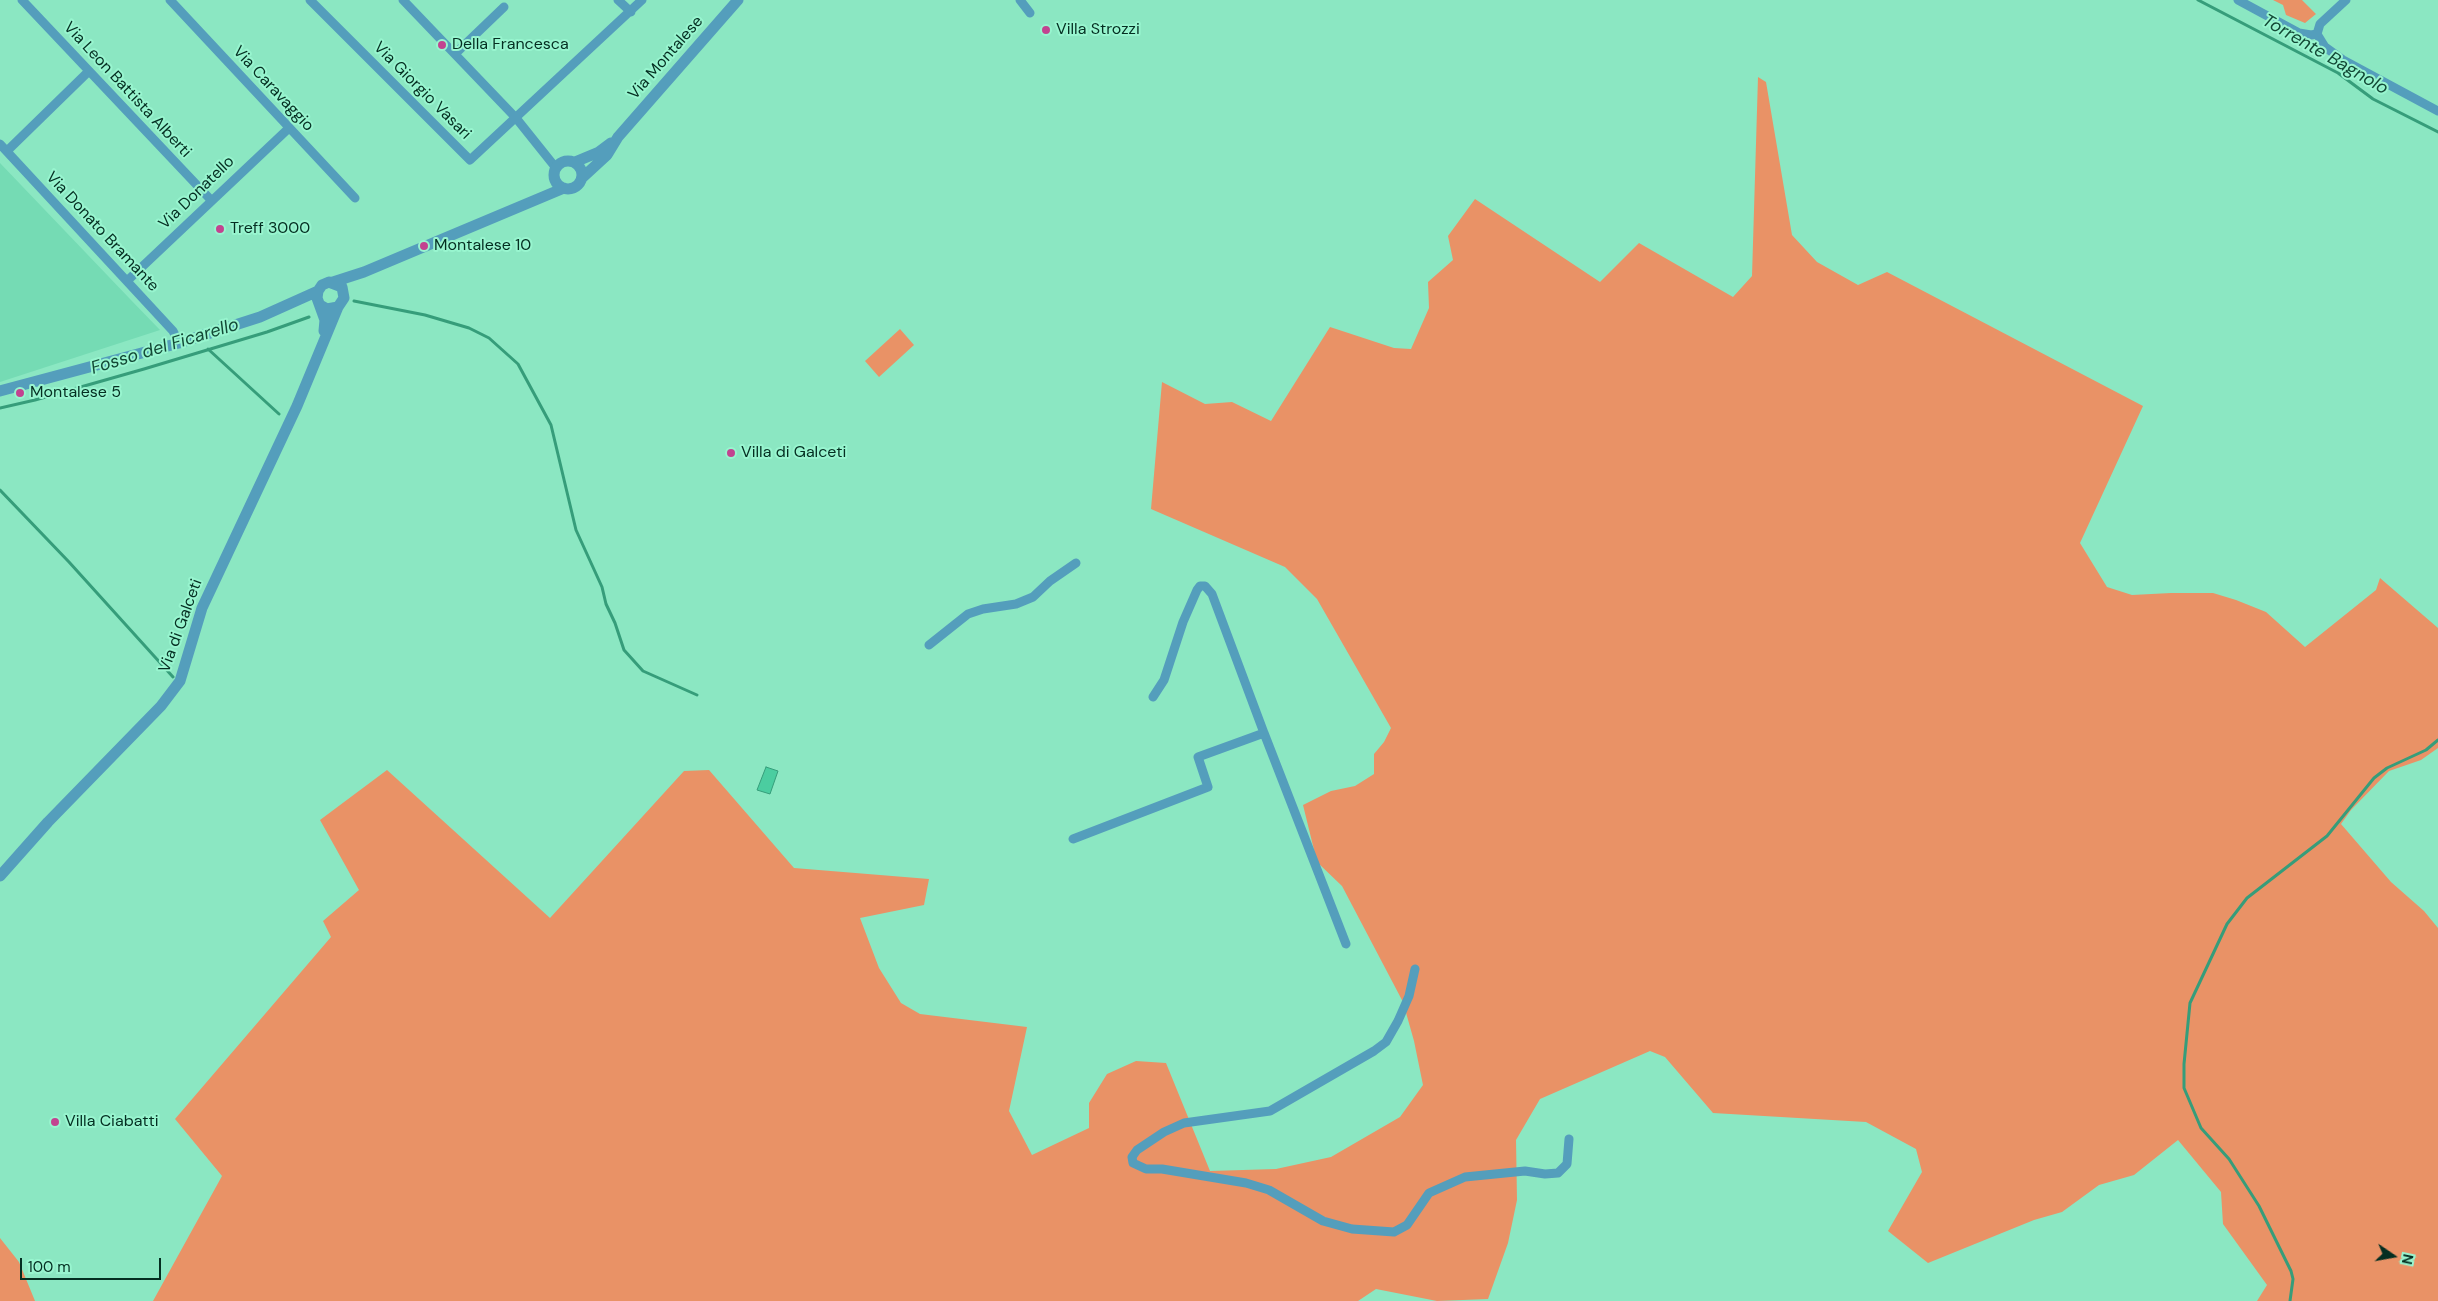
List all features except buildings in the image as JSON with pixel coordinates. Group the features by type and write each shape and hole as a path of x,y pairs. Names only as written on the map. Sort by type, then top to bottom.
{"street":[{"name":"Via Leon Battista Alberti","path":"22,0 211,200"},
{"name":"Via Caravaggio","path":"170,0 355,198"},
{"name":"Via Giorgio Vasari","path":"310,0 470,160 516,118"},
{"path":"403,0 516,118 555,172 557,184 564,188"},
{"path":"618,0 630,12"},
{"path":"516,118 642,0"},
{"name":"Via Montalese","path":"0,391 179,344 260,317 318,291 326,283 364,272 538,201 564,188 573,188 607,155 618,137 738,0"},
{"path":"1020,0 1030,14"},
{"path":"2238,0 2299,33 2317,34"},
{"path":"2317,34 2320,24 2346,0"},
{"path":"455,54 504,7"},
{"path":"2317,34 2325,46 2343,60 2438,111"},
{"path":"3,148 89,71"},
{"name":"Via Donatello","path":"127,281 289,128"},
{"name":"Via Montalese","path":"555,172 562,162 575,162 599,152 618,137"},
{"name":"Via Donato Bramante","path":"3,148 173,331 179,344"},
{"path":"575,162 581,169 582,178"},
{"path":"538,201 555,172"},
{"name":"Via Montalese","path":"341,303 352,282 364,272"},
{"path":"297,299 320,304 327,309 341,303 342,288 333,282"},
{"path":"318,291 320,304"},
{"name":"Via di Galceti","path":"0,876 48,822 161,706 180,681 202,608 297,406 323,340 341,303"},
{"name":"Via di Galceti","path":"320,304 325,320 323,340"},
{"path":"929,646 968,614 983,609 1016,604 1033,597 1076,563"},
{"path":"1153,697 1164,680 1197,590 1200,586 1205,586 1212,594 1346,944"},
{"path":"1073,839 1208,788 1198,757 1264,732"},
{"path":"1415,968 1409,996 1398,1021 1386,1042 1374,1051 1270,1110 1196,1121 1171,1129 1137,1150 1132,1157 1132,1163 1146,1169 1162,1169 1246,1183 1269,1190 1323,1220 1352,1229 1394,1232 1406,1225 1428,1193 1465,1177 1525,1171 1545,1174 1558,1173 1567,1164 1569,1139"}],"shaded area":[{"path":"2273,0 2302,0 2316,14 2305,23 2286,15 2283,5"},
{"path":"1758,77 1766,82 1792,235 1817,262 1858,285 1887,272 2143,406 2080,543 2107,587 2132,595 2213,593 2266,612 2305,647 2376,590 2380,578 2438,628 2438,748 2421,760 2389,771 2351,810 2341,824 2391,882 2424,911 2438,928 2438,1301 2257,1301 2267,1285 2223,1224 2221,1192 2178,1140 2134,1175 2099,1185 2062,1212 2034,1220 1928,1263 1888,1231 1922,1172 1916,1149 1866,1122 1713,1113 1665,1057 1650,1051 1540,1099 1516,1140 1517,1200 1508,1243 1488,1299 1437,1301 1376,1289 1358,1301 153,1301 222,1176 175,1119 331,937 323,921 359,890 320,820 387,770 550,918 684,771 709,770 794,868 929,879 924,905 860,918 879,968 901,1003 920,1014 1027,1027 1009,1111 1032,1155 1089,1128 1089,1103 1107,1074 1136,1061 1166,1063 1210,1171 1276,1169 1331,1157 1400,1117 1423,1085 1414,1041 1403,1002 1342,886 1317,862 1303,805 1331,791 1355,786 1374,774 1374,754 1384,742 1391,728 1317,599 1285,567 1151,509 1162,382 1205,404 1232,402 1271,421 1330,327 1394,348 1411,349 1429,308 1428,282 1453,260 1448,236 1475,199 1600,282 1639,243 1733,297 1752,276"},
{"path":"0,163 130,299 160,330 0,382"},
{"path":"900,329 914,345 879,377 865,361"},
{"path":"766,767 778,771 770,794 757,790"},
{"path":"0,1238 19,1262 35,1301 0,1301"}],"waterway":[{"name":"Torrente Bagnolo","path":"2198,0 2338,73 2373,99 2438,132"},
{"name":"Fosso del Ficarello","path":"354,301 425,315 469,328 489,338 518,364 551,425 576,530 602,587 606,604 624,650 643,671 697,695"},
{"name":"Fosso del Ficarello","path":"0,408 144,369 267,332 309,317"},
{"path":"208,349 279,414"},
{"name":"Fosso del Ficarello","path":"0,490 69,562 173,677"},
{"path":"2290,1301 2293,1279 2291,1271 2259,1206 2229,1159 2201,1128 2184,1088 2184,1064 2190,1003 2227,924 2247,898 2327,836 2374,778 2387,768 2426,750 2438,740"}],"place":[{"name":"Villa Strozzi","path":"1046,30"},
{"name":"Della Francesca","path":"442,45"},
{"name":"Treff 3000","path":"220,229"},
{"name":"Montalese 10","path":"424,246"},
{"name":"Montalese 5","path":"20,393"},
{"name":"Villa di Galceti","path":"731,453"},
{"name":"Villa Ciabatti","path":"55,1122"}]}
